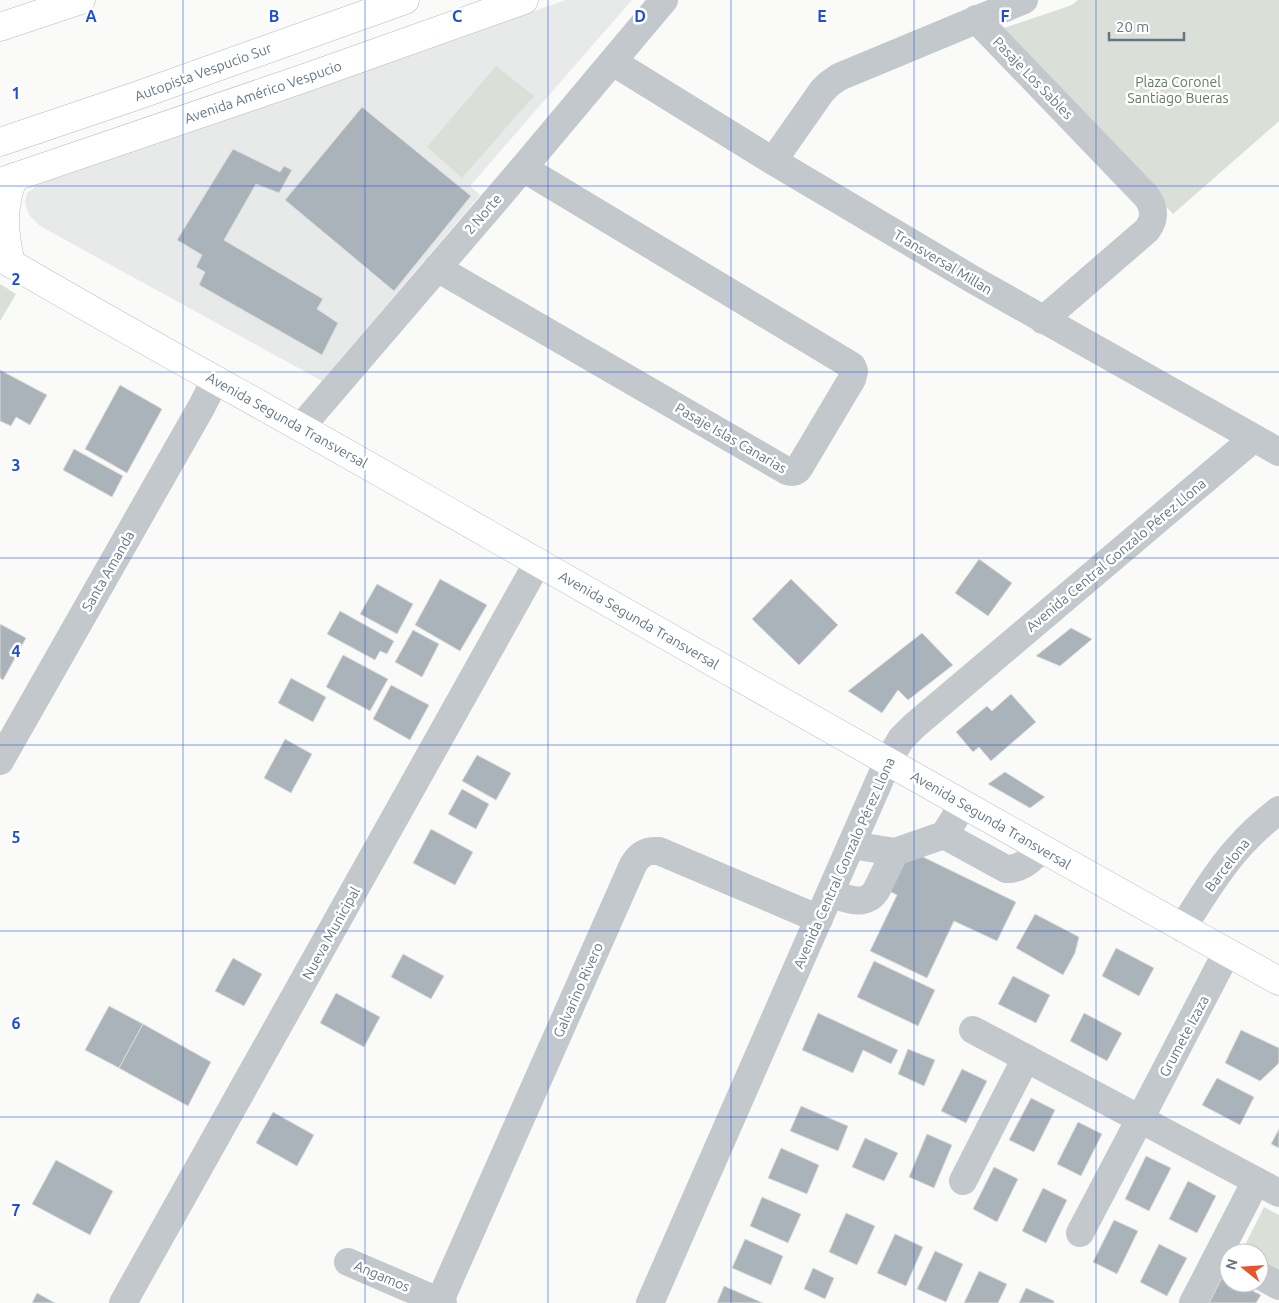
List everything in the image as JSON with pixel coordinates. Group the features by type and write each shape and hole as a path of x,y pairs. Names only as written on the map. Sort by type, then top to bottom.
{"main road":[{"path":"0,27 81,0"},
{"name":"Autopista Vespucio Sur","path":"0,142 136,96 405,0"},
{"name":"Avenida Américo Vespucio","path":"7,179 302,80 524,0"},
{"path":"6,261 8,250 4,222 8,191 7,179"},
{"name":"Avenida Segunda Transversal","path":"6,261 963,805 1279,981"}],"street":[{"name":"2 Norte","path":"301,427 664,0"},
{"path":"773,161 822,91 839,77 1024,0"},
{"name":"Pasaje Los Sables","path":"976,19 1147,197 1153,210 1152,224 1147,230 1043,320"},
{"name":"Transversal Millan","path":"613,62 773,161 1043,320 1279,452"},
{"name":"Pasaje Islas Canarias","path":"437,268 787,471 797,470 852,379 854,371 852,366 523,168"},
{"name":"Santa Amanda","path":"0,761 215,380"},
{"name":"Avenida Central Gonzalo Pérez Llona","path":"650,1303 888,761 901,739 1254,438"},
{"name":"Nueva Municipal","path":"123,1303 538,562"},
{"path":"852,845 895,852 944,835 963,805"},
{"name":"Barcelona","path":"1182,928 1238,848 1279,810"},
{"path":"944,835 1006,869 1012,870 1020,868 1042,849"},
{"name":"Galvarino Rivero","path":"441,1303 633,865 640,855 652,850 659,851 819,919"},
{"path":"830,894 856,901 867,900 876,891 895,852"},
{"name":"Grumete Izaza","path":"1080,1233 1227,952"},
{"path":"973,1030 1268,1187 1232,1243"},
{"path":"963,1181 1026,1058"},
{"name":"Angamos","path":"348,1262 441,1303"},
{"path":"1193,1303 1219,1264"}],"shaded area":[{"path":"566,0 632,0 470,186 480,195 322,381 40,226 29,215 25,203 27,193 39,184"}],"green space":[{"name":"Plaza Coronel Santiago Bueras","path":"1078,0 1279,0 1279,121 1173,214 995,31 1072,5"},
{"path":"496,66 534,96 462,178 427,147"},
{"path":"0,284 16,294 0,321"},
{"path":"1264,1207 1279,1215 1279,1278 1269,1273 1269,1243 1246,1243"}],"building":[{"path":"362,107 471,196 394,291 285,200"},
{"path":"233,149 280,172 284,166 292,170 279,193 256,184 224,240 323,299 317,309 338,323 322,355 199,285 205,272 196,267 202,255 177,240"},
{"path":"0,370 47,395 30,425 16,417 11,426 0,421"},
{"path":"120,385 162,409 127,473 85,449"},
{"path":"74,449 123,476 112,497 63,470"},
{"path":"979,559 1012,583 988,616 955,593"},
{"path":"440,579 487,605 460,651 415,625"},
{"path":"791,579 838,625 799,665 752,619"},
{"path":"377,584 413,604 397,634 360,614"},
{"path":"340,611 394,641 387,654 380,651 375,660 327,634"},
{"path":"0,624 26,638 3,680 0,678"},
{"path":"1071,628 1092,639 1060,666 1036,656"},
{"path":"413,630 439,644 422,677 395,662"},
{"path":"922,633 953,665 908,700 898,690 882,713 848,691"},
{"path":"343,655 388,679 370,711 326,687"},
{"path":"291,678 326,697 313,722 278,703"},
{"path":"391,685 429,705 410,740 373,719"},
{"path":"1011,694 1036,722 991,761 979,747 973,752 956,732 987,706 992,711"},
{"path":"285,739 312,754 291,793 264,778"},
{"path":"477,755 511,773 496,800 462,781"},
{"path":"1005,772 1045,797 1030,808 988,784"},
{"path":"462,789 489,804 476,829 448,814"},
{"path":"431,829 473,852 455,885 413,863"},
{"path":"919,855 1016,902 997,941 954,921 927,978 870,951 897,895 887,890 900,861"},
{"path":"1035,914 1079,937 1075,953 1063,975 1016,948"},
{"path":"1116,948 1154,968 1139,996 1102,976"},
{"path":"403,954 444,976 431,999 391,977"},
{"path":"233,958 262,974 244,1006 215,991"},
{"path":"874,961 935,990 918,1026 857,997"},
{"path":"1013,976 1050,995 1036,1023 998,1004"},
{"path":"336,993 380,1017 364,1047 320,1023"},
{"path":"109,1006 143,1024 119,1068 85,1050"},
{"path":"818,1013 898,1050 891,1064 863,1050 853,1073 802,1050"},
{"path":"1084,1013 1122,1033 1107,1061 1070,1041"},
{"path":"143,1024 211,1062 188,1106 119,1068"},
{"path":"1241,1030 1279,1048 1278,1064 1260,1081 1225,1063"},
{"path":"908,1049 935,1060 924,1086 898,1074"},
{"path":"962,1069 987,1081 966,1123 941,1111"},
{"path":"1217,1078 1254,1097 1240,1125 1202,1105"},
{"path":"1031,1098 1055,1110 1034,1152 1009,1140"},
{"path":"801,1106 848,1126 838,1151 790,1131"},
{"path":"273,1112 314,1135 297,1166 256,1143"},
{"path":"1078,1122 1102,1134 1081,1176 1057,1164"},
{"path":"1279,1129 1279,1148 1271,1144"},
{"path":"927,1134 952,1145 934,1188 909,1177"},
{"path":"865,1138 898,1153 884,1181 852,1167"},
{"path":"781,1148 819,1165 807,1194 768,1178"},
{"path":"1146,1156 1171,1168 1149,1211 1125,1199"},
{"path":"56,1160 113,1191 90,1235 32,1204"},
{"path":"994,1167 1018,1179 997,1222 973,1209"},
{"path":"1188,1181 1216,1196 1197,1233 1169,1219"},
{"path":"1043,1188 1067,1200 1046,1243 1022,1231"},
{"path":"762,1197 801,1214 788,1243 750,1226"},
{"path":"846,1213 875,1226 857,1265 829,1252"},
{"path":"1114,1220 1138,1231 1117,1274 1093,1262"},
{"path":"895,1234 923,1247 906,1286 877,1273"},
{"path":"745,1239 783,1256 771,1285 732,1268"},
{"path":"1159,1244 1187,1258 1167,1296 1140,1282"},
{"path":"935,1251 963,1264 946,1302 917,1289"},
{"path":"813,1268 834,1278 825,1299 804,1289"},
{"path":"979,1271 1007,1284 998,1303 964,1303"},
{"path":"1219,1284 1219,1293 1257,1293 1261,1295 1256,1303 1209,1303"},
{"path":"724,1286 763,1303 717,1303"},
{"path":"1026,1288 1054,1301 1054,1303 1019,1303"},
{"path":"37,1293 55,1303 32,1303"}]}
